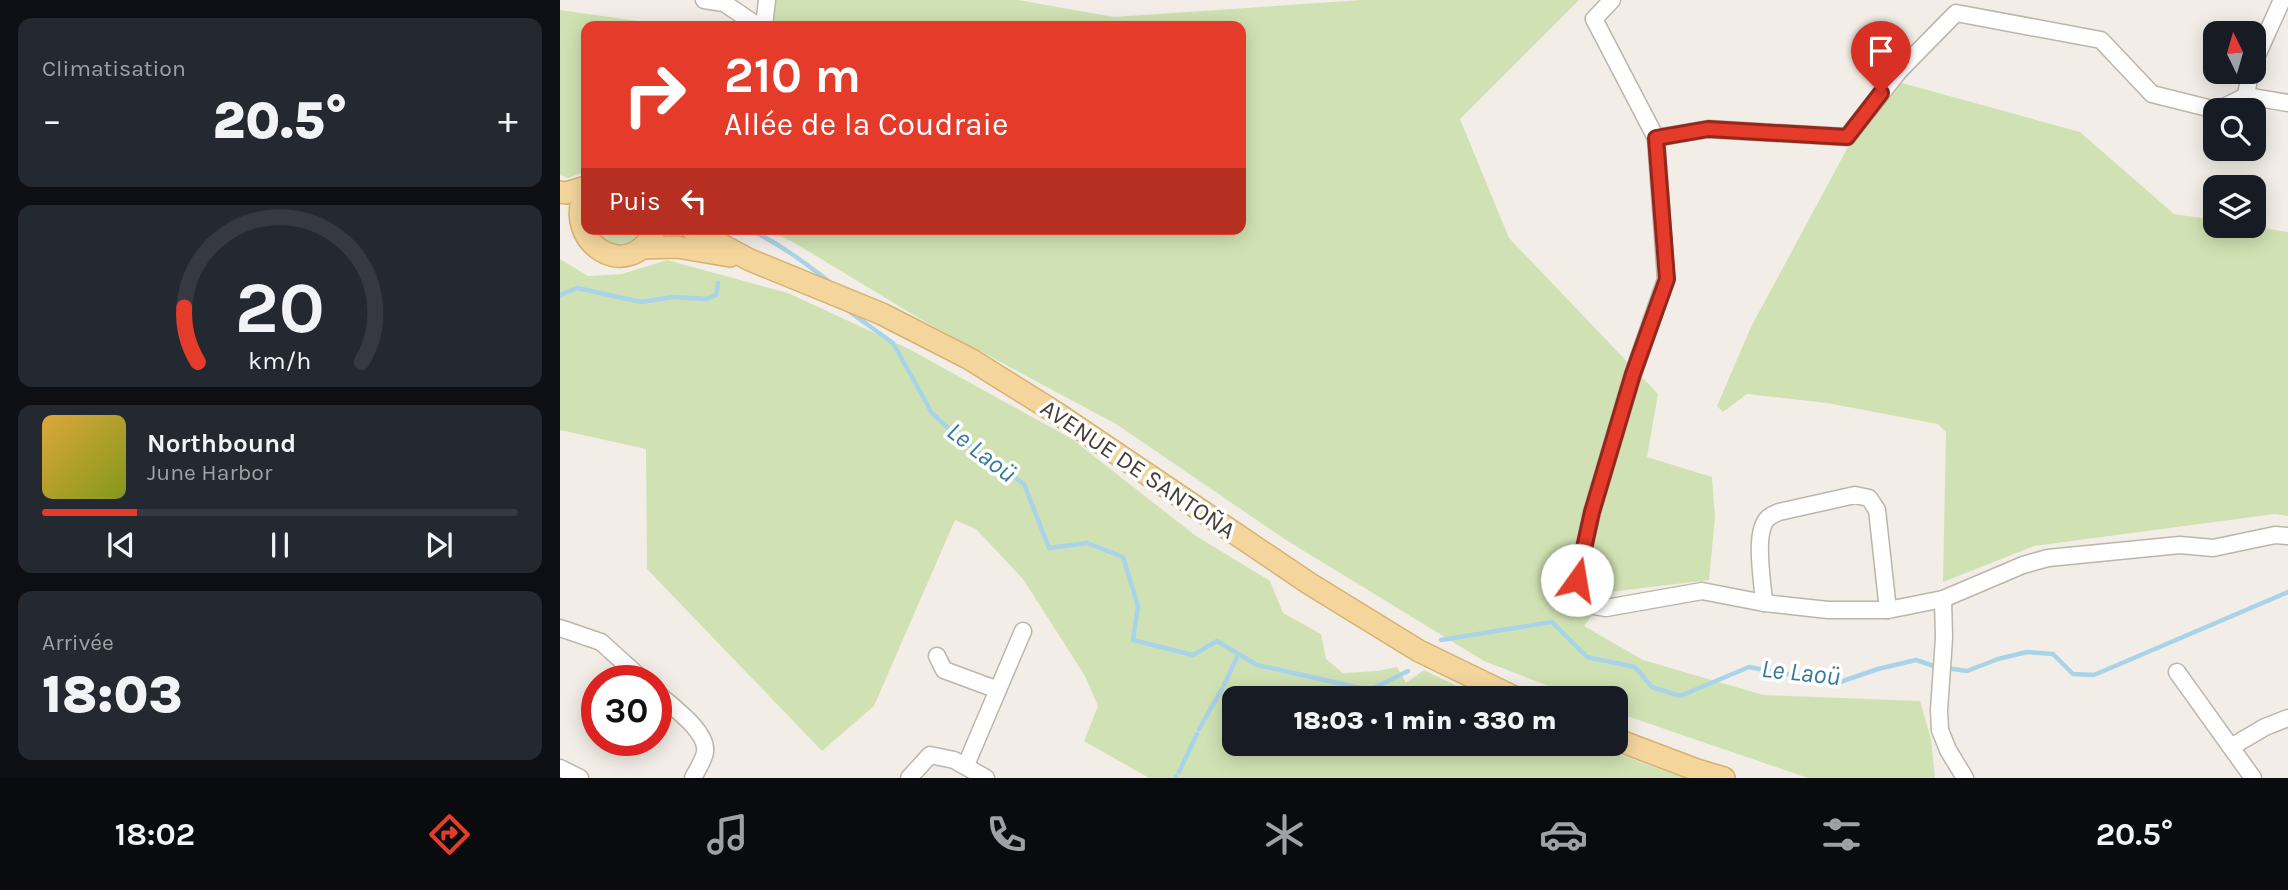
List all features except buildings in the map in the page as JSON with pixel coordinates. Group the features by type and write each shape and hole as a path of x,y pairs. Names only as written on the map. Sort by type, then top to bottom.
{"main road":[{"path":"560,192 581,190"},
{"path":"580,232 577,219 581,200"},
{"path":"561,218 580,232"},
{"name":"AVENUE DE SANTOÑA","path":"582,235 595,251 607,256 620,257 642,248 677,247 750,260"},
{"path":"642,248 652,235"},
{"name":"AVENUE DE SANTOÑA","path":"703,235 750,260 882,314 970,359 1058,414 1310,584 1419,651 1491,686"},
{"path":"1628,744 1697,771 1724,778"}],"street":[{"path":"705,0 727,1 752,21"},
{"path":"765,21 767,0"},
{"path":"1612,0 1594,19 1656,138 1667,279 1633,374 1592,512 1577,580 1579,600 1588,605 1606,607 1702,591 1764,603 1828,610 1888,610 1943,599 2024,565 2048,558 2180,544 2213,548 2275,535 2288,536"},
{"path":"2266,35 2282,0"},
{"path":"1656,138 1708,129 1847,137 1899,71 1956,13 2101,40 2152,94 2203,107"},
{"path":"2246,96 2248,84"},
{"path":"2242,98 2246,96 2288,103"},
{"path":"1764,603 1760,541 1763,525 1779,512 1855,495 1869,498 1877,510 1888,610"},
{"path":"1943,599 1940,730 1948,750 1965,778"},
{"path":"560,628 601,642 626,665"},
{"path":"967,765 1023,631"},
{"path":"937,656 944,670 998,690"},
{"path":"2177,672 2253,778"},
{"path":"672,706 703,738 705,752 693,778"},
{"path":"2231,747 2265,727 2288,718"},
{"path":"909,778 930,755 942,756 967,765 986,778"},
{"path":"560,768 580,778"}],"green space":[{"path":"773,0 1018,0 1114,17 1361,0 1579,0 1460,119 1509,238 1658,394 1647,457 1712,477 1715,517 1709,580 1610,592 1584,626 1643,660 1763,695 1920,701 1931,739 1935,778 1808,778 1628,716 1628,686 1549,686 1484,661 1286,540 1116,424 922,320 778,235 1246,235 1246,21 771,21"},
{"path":"560,10 638,21 581,21 581,173 568,178 560,175"},
{"path":"1902,83 2080,132 2174,214 2203,218 2203,238 2266,238 2266,229 2288,232 2288,516 2275,514 2034,546 1943,582 1946,432 1938,424 1827,403 1747,394 1723,412 1717,406 1751,327 1848,147"},
{"path":"596,235 639,235 623,245 606,245"},
{"path":"560,259 588,276 622,274 667,260 788,293 909,349 1072,439 1196,536 1270,581 1283,613 1321,634 1326,659 1343,673 1397,667 1406,683 1424,670 1457,686 1222,686 1222,756 1623,756 1686,778 1149,778 1084,741 1098,706 1085,676 1023,579 976,529 955,520 874,706 822,751 647,569 646,449 560,430"}],"waterway":[{"name":"Le Laoü","path":"759,235 781,247 831,283"},
{"name":"Le Laoü","path":"560,295 577,288 641,302 673,297 707,299 716,295 718,283"},
{"name":"Le Laoü","path":"847,310 893,343 932,413 961,440 1024,484 1049,548 1087,543 1123,557 1138,606 1133,640 1193,655 1217,641 1257,665 1370,690 1408,671"},
{"name":"Le Laoü","path":"1946,668 1967,671 2027,652 2053,654 2073,674 2094,675 2288,592"},
{"name":"Le Laoü","path":"1441,640 1552,622 1587,657 1635,667 1652,687 1680,696 1749,667 1840,682 1916,660 1937,667"},
{"path":"1224,685 1238,655"},
{"path":"1199,729 1222,689"},
{"path":"1179,772 1197,734"}],"route":[{"path":"1577,580 1592,512 1633,374 1667,279 1656,138 1708,129 1847,137 1881,93"}]}
